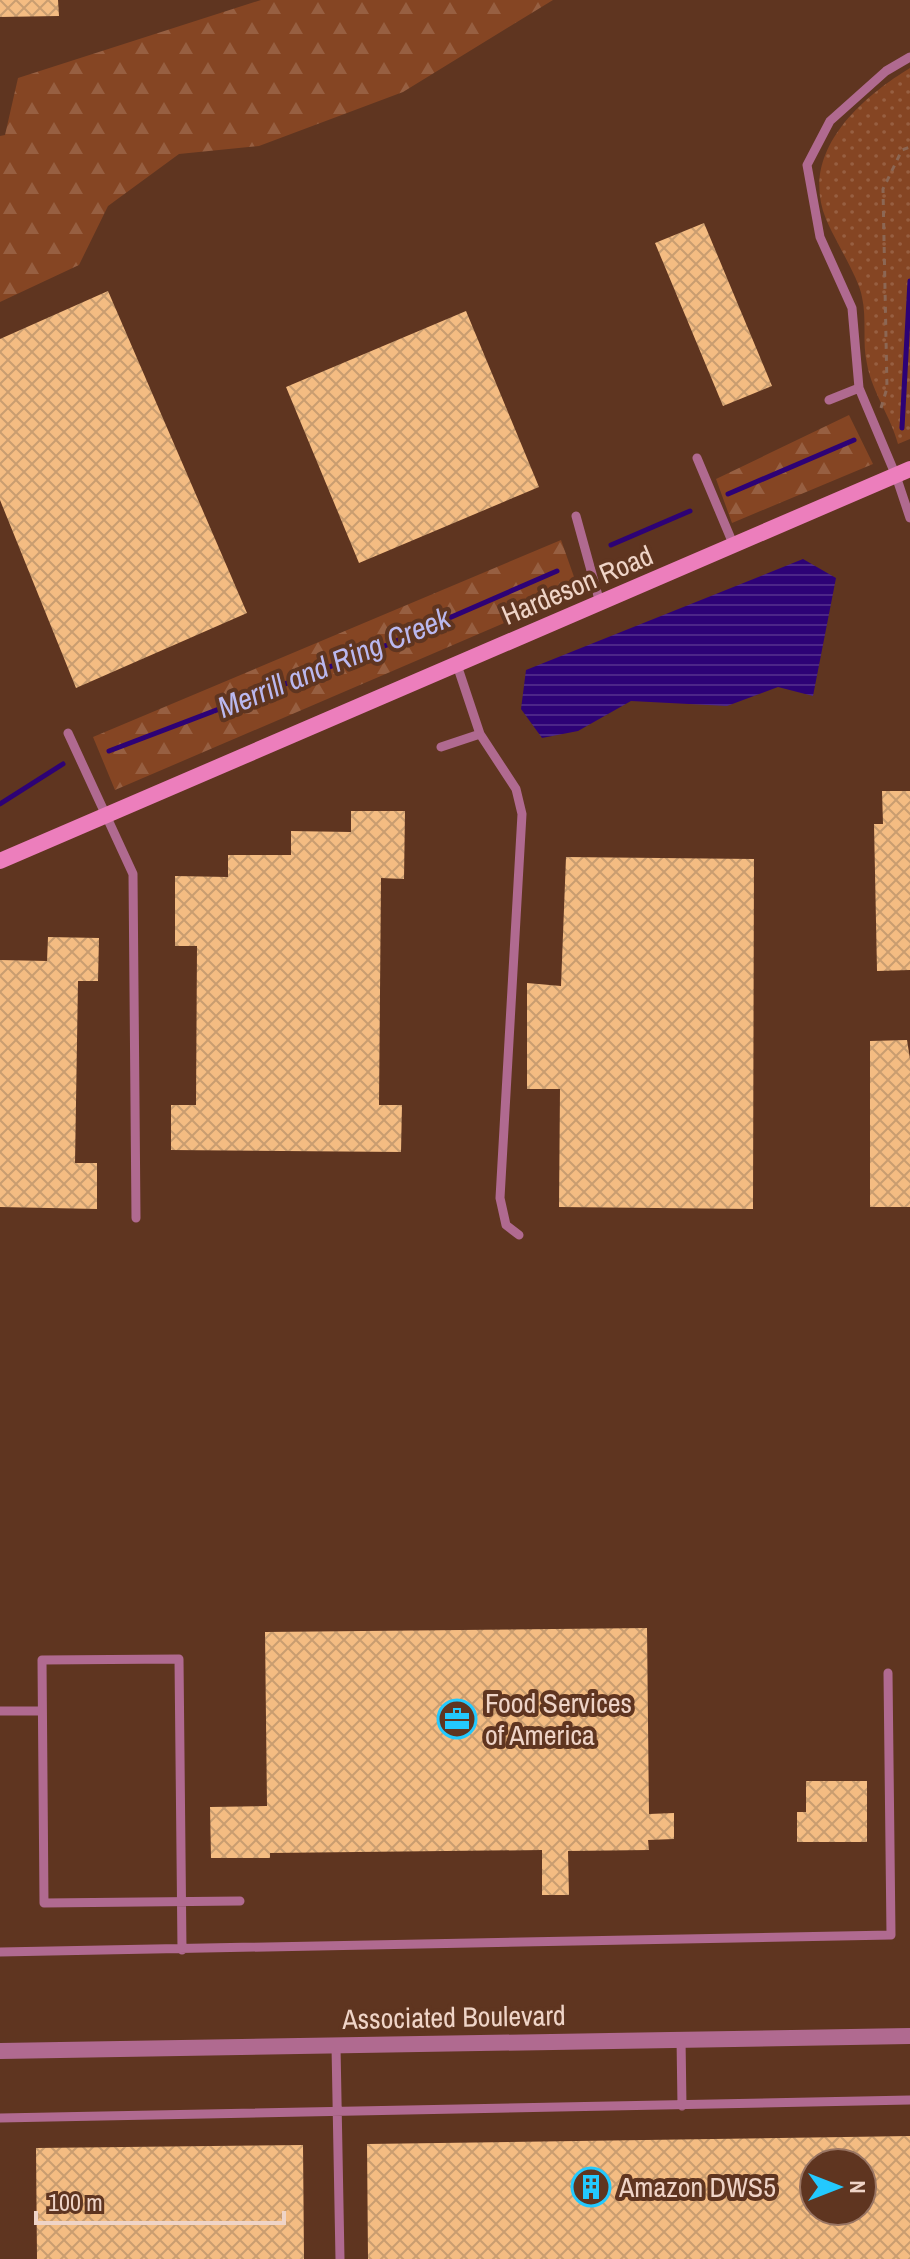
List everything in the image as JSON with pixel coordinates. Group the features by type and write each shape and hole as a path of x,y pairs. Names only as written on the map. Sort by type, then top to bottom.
{"street":[{"name":"Hardeson Road","path":"0,861 903,472"},
{"name":"Associated Boulevard","path":"0,2051 910,2036"}],"lane":[{"path":"910,57 886,71 830,121 807,165 820,237 852,308 859,388 876,427 903,472 910,518"},
{"path":"829,400 859,388"},
{"path":"697,458 734,546"},
{"path":"576,516 600,603"},
{"path":"457,665 480,734 516,789 522,814 500,1198 506,1225 519,1235"},
{"path":"68,733 133,874 136,1218"},
{"path":"441,747 480,734"},
{"path":"182,1950 182,1901 179,1659 42,1660 44,1903 182,1901 240,1901"},
{"path":"0,1952 891,1935 888,1673"},
{"path":"0,1711 42,1711"},
{"path":"681,2038 682,2106"},
{"path":"336,2046 340,2259"},
{"path":"0,2118 910,2100"}],"path":[{"path":"876,427 887,388 883,189 902,150 910,147"}],"green space":[{"path":"261,0 553,0 403,92 259,146 179,154 108,206 79,265 0,302 0,136 5,135 18,78"},
{"path":"910,68 910,439 898,444 869,374 860,289 826,219 820,195 821,172 827,150 839,130 872,95"},
{"path":"849,415 873,464 732,523 716,479"},
{"path":"561,540 579,591 115,790 93,737"}],"shaded area":[{"path":"803,559 836,578 813,696 778,687 727,706 631,701 578,731 542,738 521,709 526,670"}],"building":[{"path":"0,0 58,0 59,16 0,17"},
{"path":"704,223 772,386 723,406 655,243"},
{"path":"108,291 247,613 76,688 0,500 0,339"},
{"path":"466,311 539,487 359,563 286,387"},
{"path":"882,791 910,791 910,970 877,971 874,824 883,824"},
{"path":"351,811 405,811 404,879 381,878 379,1105 402,1105 401,1152 171,1150 171,1105 196,1105 197,946 175,946 175,876 228,877 228,855 291,855 291,831 351,832"},
{"path":"566,857 754,859 753,1209 559,1207 560,1089 527,1089 527,983 561,986"},
{"path":"48,937 99,938 98,981 78,981 75,1163 97,1163 97,1209 0,1207 0,960 47,961"},
{"path":"907,1040 910,1059 910,1207 870,1207 870,1041"},
{"name":"Food Services of America","path":"647,1628 649,1814 674,1813 674,1839 648,1840 649,1850 568,1851 569,1895 542,1895 542,1850 270,1853 270,1858 211,1858 210,1807 267,1806 265,1632"},
{"path":"806,1781 867,1781 867,1842 797,1842 797,1812 806,1812"},
{"name":"Amazon DWS5","path":"910,2136 910,2259 368,2259 367,2144"},
{"path":"303,2145 304,2259 37,2259 36,2148"}],"waterway":[{"name":"Merrill and Ring Creek","path":"902,428 910,281"},
{"name":"Merrill and Ring Creek","path":"728,494 854,440"},
{"name":"Merrill and Ring Creek","path":"611,545 690,511"},
{"name":"Merrill and Ring Creek","path":"109,751 387,645 557,571"},
{"name":"Merrill and Ring Creek","path":"0,804 63,764"}],"place":[{"name":"Food Services of America","path":"457,1719"},
{"name":"Amazon DWS5","path":"591,2187"}]}
